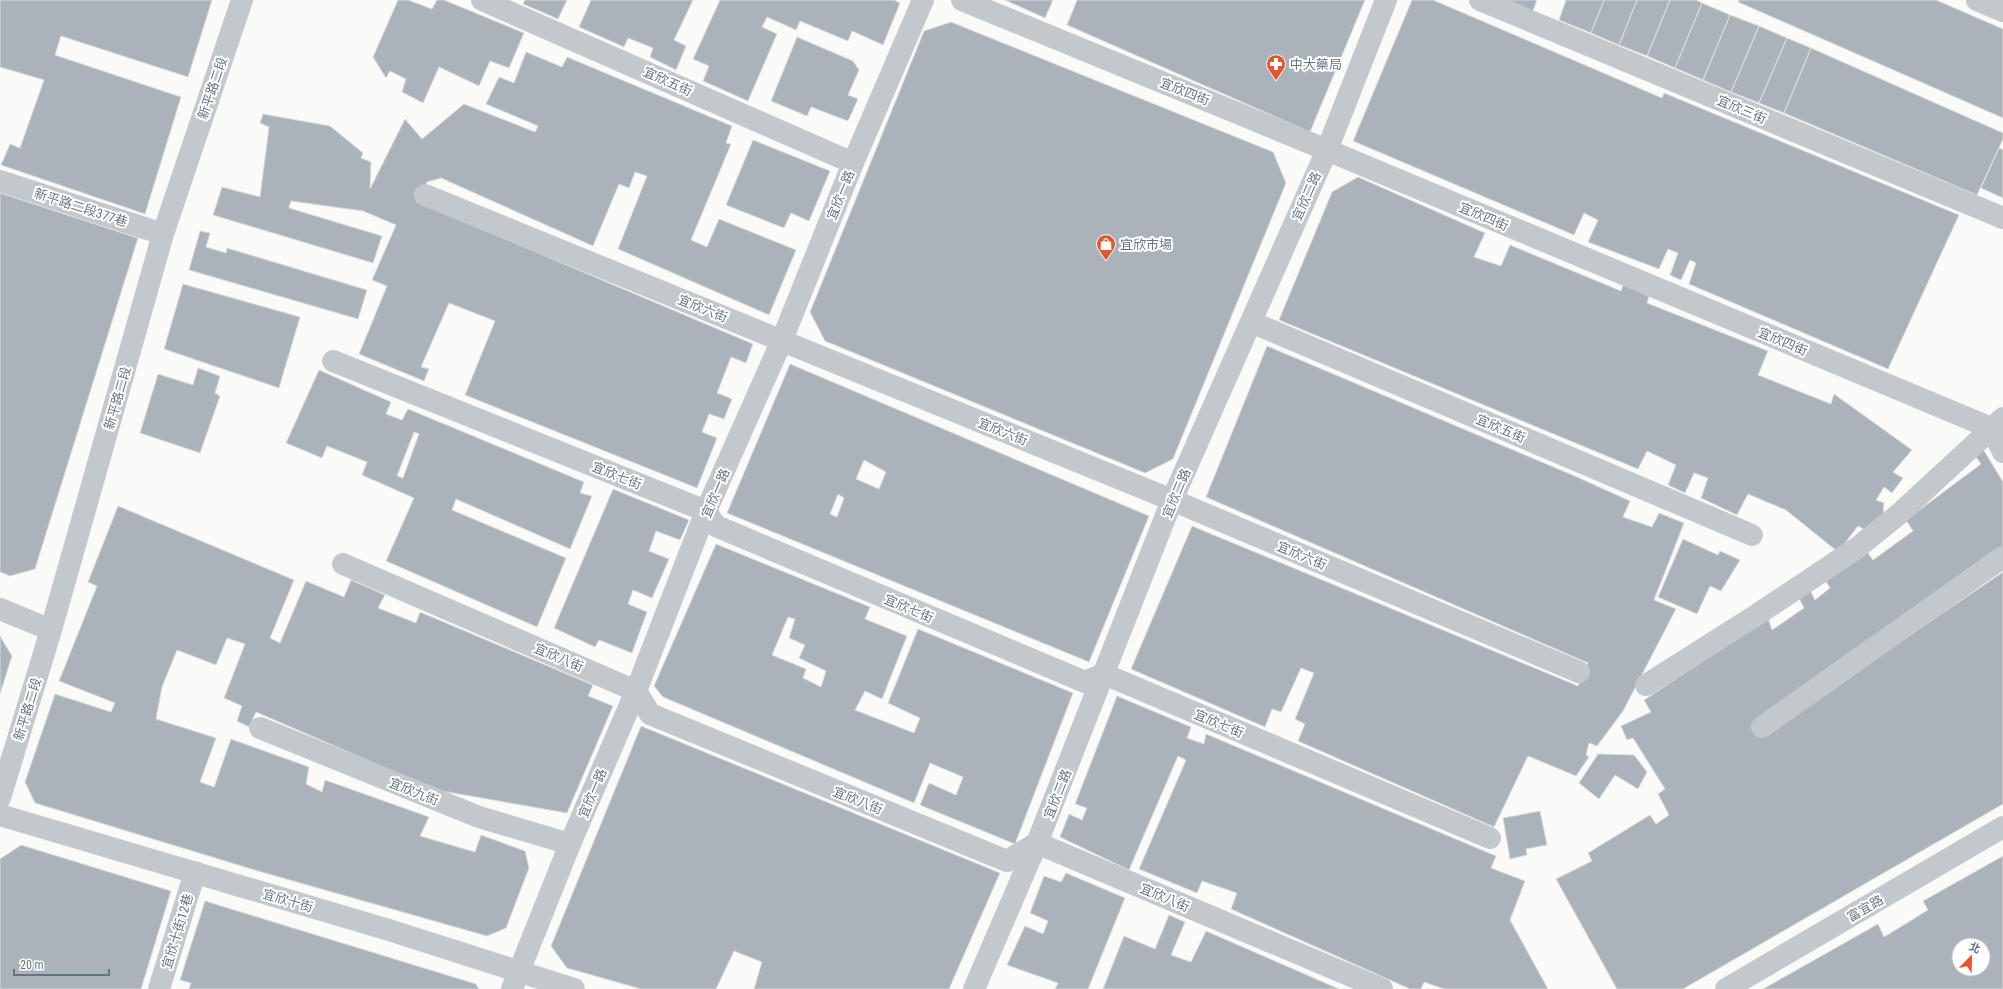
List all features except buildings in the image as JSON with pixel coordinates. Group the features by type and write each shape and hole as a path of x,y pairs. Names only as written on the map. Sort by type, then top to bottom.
{"street":[{"name":"新平路二段","path":"0,798 51,630 163,234 242,0"},
{"name":"宜欣五街","path":"482,0 853,163"},
{"name":"宜欣一路","path":"516,981 570,844 636,691 706,511 782,340 853,163 923,0"},
{"name":"宜欣四街","path":"962,0 1997,423"},
{"name":"宜欣二路","path":"974,989 1037,843 1172,500 1327,150 1386,0"},
{"name":"宜欣三街","path":"1480,0 2003,218"},
{"path":"1977,0 2003,11"},
{"name":"新平路二段377巷","path":"0,181 163,234"},
{"name":"宜欣六街","path":"425,196 1172,500 1579,672"},
{"name":"宜欣五街","path":"1251,322 1752,535"},
{"name":"宜欣七街","path":"333,361 706,511 716,526 1085,682 1104,674 1490,838"},
{"path":"1997,423 2003,452"},
{"path":"1646,685 1758,614 1857,548 1899,514 1997,423"},
{"path":"1762,727 2003,557"},
{"name":"宜欣八街","path":"343,564 636,691 650,714 1007,861 1037,843 1382,989"},
{"path":"0,609 51,630"},
{"name":"宜欣九街","path":"260,728 479,817 570,844"},
{"name":"宜欣十街","path":"0,815 389,930 516,981 574,989"},
{"name":"富宜路","path":"1726,989 2003,827"},
{"name":"宜欣十街12巷","path":"159,989 195,872"}],"place":[{"name":"中大藥局","path":"1276,81"},
{"name":"宜欣市場","path":"1106,261"}]}
